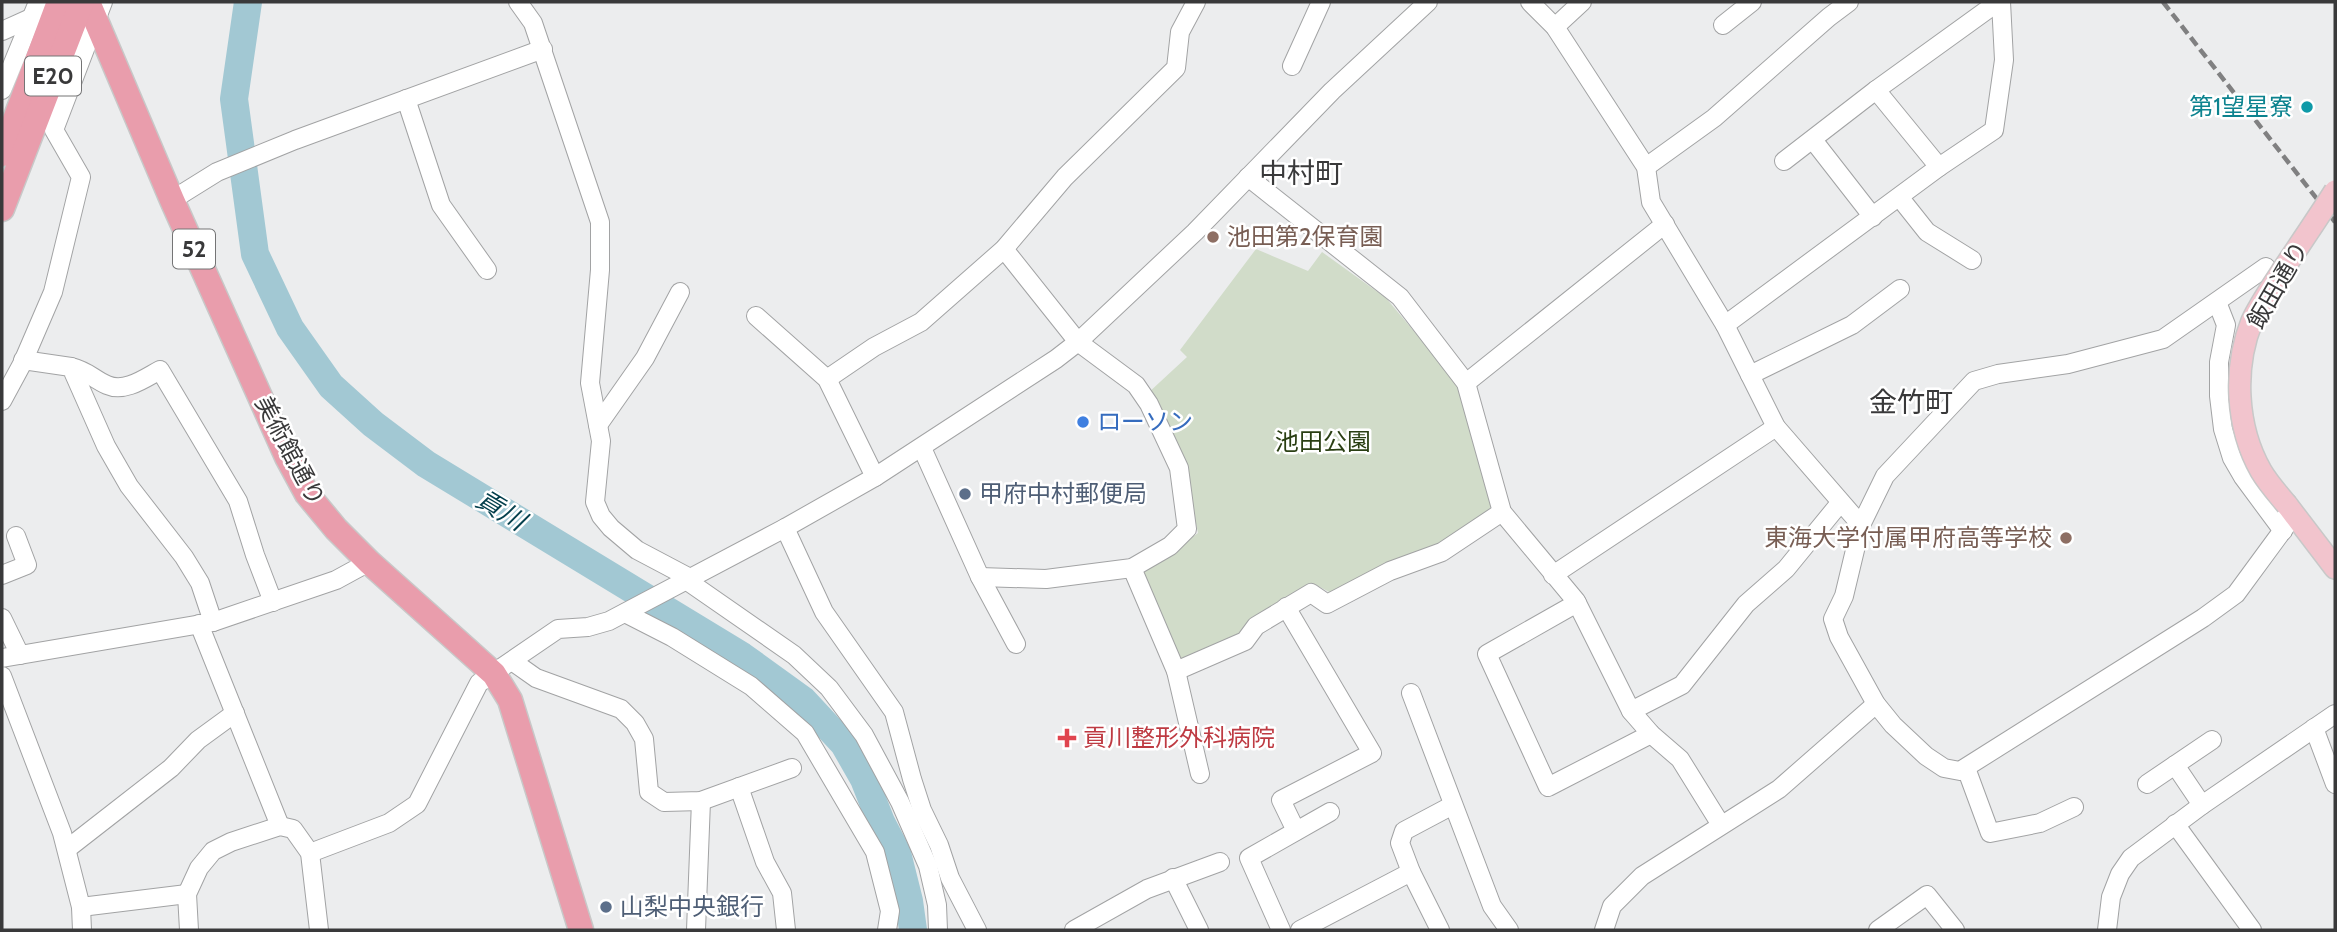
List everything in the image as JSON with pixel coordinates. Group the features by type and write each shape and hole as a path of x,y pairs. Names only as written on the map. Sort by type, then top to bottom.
{"highway":[{"name":"E20","path":"2,209 11,149 59,2"},
{"name":"E20","path":"11,149 92,6"},
{"name":"美術館通り","path":"92,6 172,200 287,457 307,494 336,529 369,562 503,667 510,700 581,930"}],"main road":[{"name":"飯田通り","path":"2335,191 2252,321 2242,360 2239,388 2248,442 2261,471 2288,517 2335,568"}],"street":[{"path":"518,2 533,23 543,49 600,222 600,270 590,383 601,441 595,502 601,516 637,550 686,580 794,655 829,688 864,735 900,802 928,866 937,905 938,930"},
{"path":"827,379 874,347 921,322 1004,249 1065,177 1176,68 1180,32 1196,2"},
{"path":"1292,66 1321,2"},
{"path":"310,853 389,823 417,804 479,683 545,636 558,629 588,627 609,621 785,528 922,448 1056,359 1195,232 1332,91 1428,2"},
{"path":"1530,2 1555,27 1646,167 1651,202 1725,325 1776,427 1861,525"},
{"path":"1555,27 1582,2"},
{"path":"1723,25 1752,2"},
{"path":"1784,161 1876,90 2000,2"},
{"path":"1725,325 1939,167 1994,130 2004,60 2000,2"},
{"path":"1646,167 1714,118 1839,5"},
{"path":"2,401 53,292 81,177 54,130 92,6"},
{"path":"2,31 34,10"},
{"path":"2,90 34,10"},
{"path":"172,200 217,172 261,154 543,49"},
{"path":"1876,90 1939,167"},
{"path":"406,99 441,205 487,270"},
{"path":"1813,140 1873,217"},
{"path":"1248,177 1399,297 1466,383 1502,512 1577,603 1630,711 1679,760 1721,825"},
{"path":"1900,198 1927,232 1972,260"},
{"path":"1466,383 1665,224"},
{"path":"980,577 1046,579 1132,568 1170,546 1187,529 1179,468 1149,404 1136,385 1077,342 1004,249"},
{"path":"2217,302 2226,324 2219,362 2218,396 2223,429 2232,458 2243,477 2288,517 2236,594 2203,618 1966,768 1960,771 1944,768 1926,756 1893,725 1876,704 1839,637 1833,619 1844,596 1861,525 1885,476 1974,381 1998,374 2068,365 2163,339 2266,267"},
{"path":"1750,375 1852,325 1900,289"},
{"path":"598,425 645,358 680,292"},
{"path":"756,316 827,379 875,477"},
{"path":"23,360 86,371 107,385 118,388 129,386 160,370 238,501 273,602"},
{"path":"71,367 106,446 129,486 201,583 206,623 235,713 279,826"},
{"path":"1553,575 1776,427"},
{"path":"922,448 980,577 1016,644"},
{"path":"1630,711 1682,685 1746,604 1786,569 1840,503"},
{"path":"1176,671 1245,641 1256,626 1311,593 1327,604 1390,571 1442,552 1502,512"},
{"path":"785,528 824,612 894,712 922,810 939,845 950,878 977,930"},
{"path":"2,575 27,565 16,536"},
{"path":"2,658 206,623 336,580 369,562"},
{"path":"1132,568 1176,671 1200,774"},
{"path":"1577,603 1487,654 1548,787 1651,733"},
{"path":"1286,607 1372,752 1281,800 1296,831"},
{"path":"630,610 751,686 804,733 875,852 890,911 887,930"},
{"path":"2,618 20,655"},
{"path":"503,667 621,709 635,723 644,739 649,792 664,802 701,801 792,768"},
{"path":"2,676 67,849 81,907 82,930"},
{"path":"1411,693 1492,906 1509,930"},
{"path":"1604,930 1612,906 1642,876 1779,789 1876,704"},
{"path":"67,849 171,768 198,740 235,713"},
{"path":"2107,930 2111,897 2120,874 2131,858 2175,824 2335,714"},
{"path":"2314,728 2335,784"},
{"path":"2147,784 2212,740"},
{"path":"2175,765 2202,805"},
{"path":"1966,768 1990,833 2040,822 2074,807"},
{"path":"738,787 765,862 782,893 786,930"},
{"path":"696,930 701,801"},
{"path":"1440,930 1400,844 1404,831 1453,805"},
{"path":"1282,930 1249,858 1330,812"},
{"path":"2175,824 2252,930"},
{"path":"190,930 187,894 200,868 213,851 279,826 293,830 310,853 318,930"},
{"path":"1074,930 1106,923 1147,889 1220,862"},
{"path":"1300,930 1411,872"},
{"path":"1173,878 1199,930"},
{"path":"81,907 187,894"},
{"path":"1878,930 1927,895 1955,930"}],"green space":[{"name":"池田公園","path":"1256,249 1308,271 1322,252 1386,298 1461,387 1491,502 1490,510 1447,541 1335,595 1314,584 1253,623 1241,636 1178,662 1141,574 1143,568 1198,533 1183,461 1147,394 1187,357 1180,350"}],"waterway":[{"name":"貢川","path":"248,2 234,99 255,254 290,328 331,386 373,424 426,464 742,656 803,700 844,744 864,779 897,853 913,930"}],"railway":[{"path":"2163,2 2335,222"}],"place":[{"name":"第1望星寮","path":"2307,107"},
{"name":"池田第2保育園","path":"1213,237"},
{"name":"ローソン","path":"1083,422"},
{"name":"甲府中村郵便局","path":"965,494"},
{"name":"東海大学付属甲府高等学校","path":"2066,538"},
{"name":"貢川整形外科病院","path":"1067,738"},
{"name":"山梨中央銀行","path":"606,907"}],"district":[{"name":"中村町","path":"1301,173"},
{"name":"金竹町","path":"1911,402"}]}
